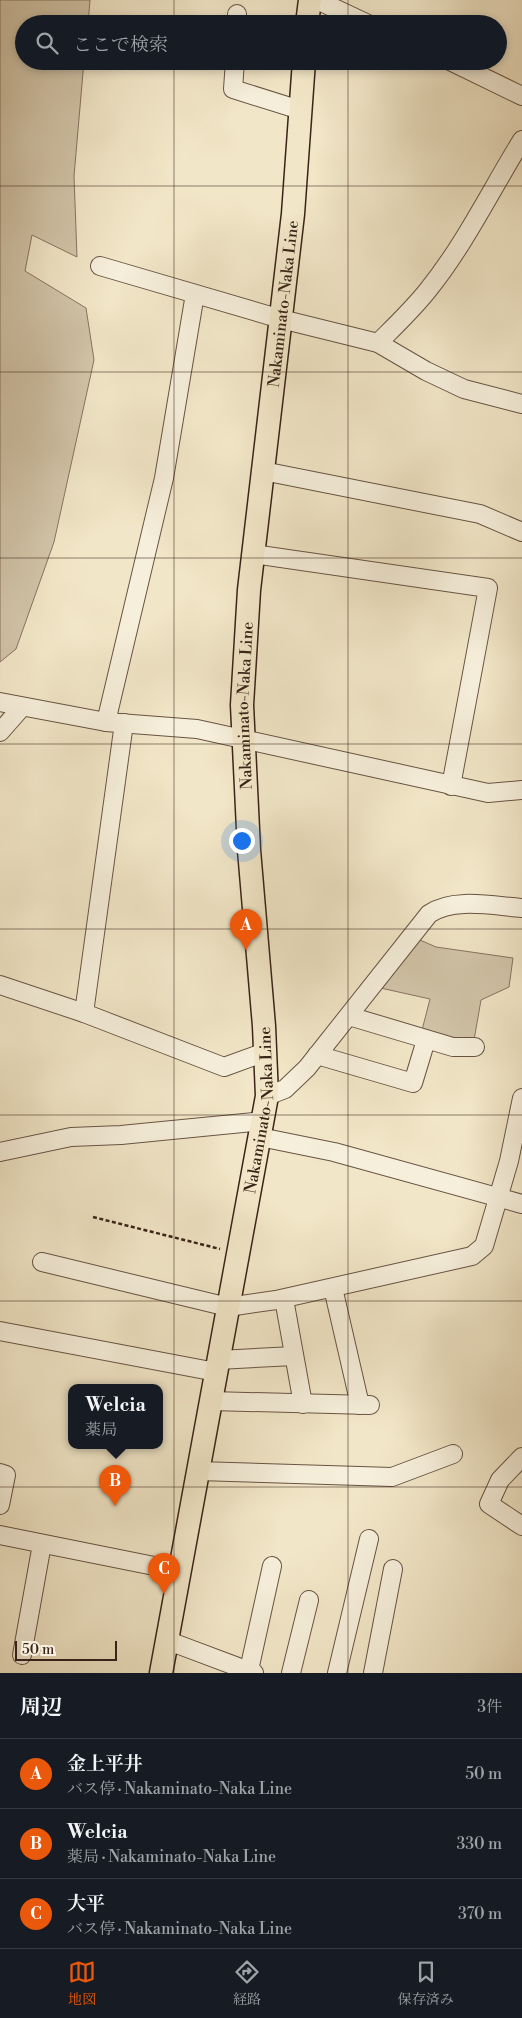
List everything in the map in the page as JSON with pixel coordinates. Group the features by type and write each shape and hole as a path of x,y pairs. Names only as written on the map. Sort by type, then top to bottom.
{"main road":[{"path":"308,15 310,0"},
{"name":"Nakaminato-Naka Line","path":"161,1673 267,1096 248,850 243,741 244,660 263,471 293,214 303,70"}],"street":[{"path":"317,0 349,15"},
{"path":"234,70 233,89 300,110"},
{"path":"469,70 522,96"},
{"path":"378,343 428,291 448,263 466,237 522,140"},
{"path":"100,266 281,319 378,343 426,371 464,389 522,404"},
{"path":"106,722 164,478 195,294"},
{"path":"263,471 480,514 522,532"},
{"path":"254,554 488,588 451,786"},
{"path":"0,702 106,722 197,729 229,735 243,741 488,793 522,790"},
{"path":"0,732 22,707"},
{"path":"84,1013 124,723"},
{"path":"267,1096 285,1089 318,1055 413,933 436,909 463,905 522,908"},
{"path":"0,985 84,1013 224,1067 265,1052"},
{"path":"349,1016 454,1047 475,1047"},
{"path":"318,1055 413,1083 426,1040"},
{"path":"42,1262 228,1307 284,1299 472,1256 484,1246 498,1198 522,1098"},
{"path":"0,1152 71,1137 262,1129 334,1152 522,1204"},
{"path":"211,1402 365,1405 333,1288"},
{"path":"284,1299 303,1404"},
{"path":"0,1331 217,1366 294,1356"},
{"path":"198,1472 392,1477 453,1454"},
{"path":"522,1457 500,1480 488,1504 522,1526"},
{"path":"0,1473 6,1475 0,1505"},
{"path":"0,1535 179,1572"},
{"path":"337,1673 369,1539"},
{"path":"22,1655 42,1544"},
{"path":"166,1640 252,1672 272,1566"},
{"path":"373,1673 394,1569"},
{"path":"291,1673 309,1600"}],"path":[{"path":"93,1217 239,1254"}],"shaded area":[{"path":"0,0 90,0 89,15 15,15 15,70 83,70 74,176 77,257 32,235 25,271 86,308 94,360 54,542 16,649 0,662"},
{"path":"413,937 436,947 513,958 509,987 481,1000 474,1040 421,1034 430,999 376,987"}],"place":[{"name":"金上平井","path":"246,950"},
{"name":"Welcia","path":"115,1506"},
{"name":"大平","path":"164,1594"}]}
